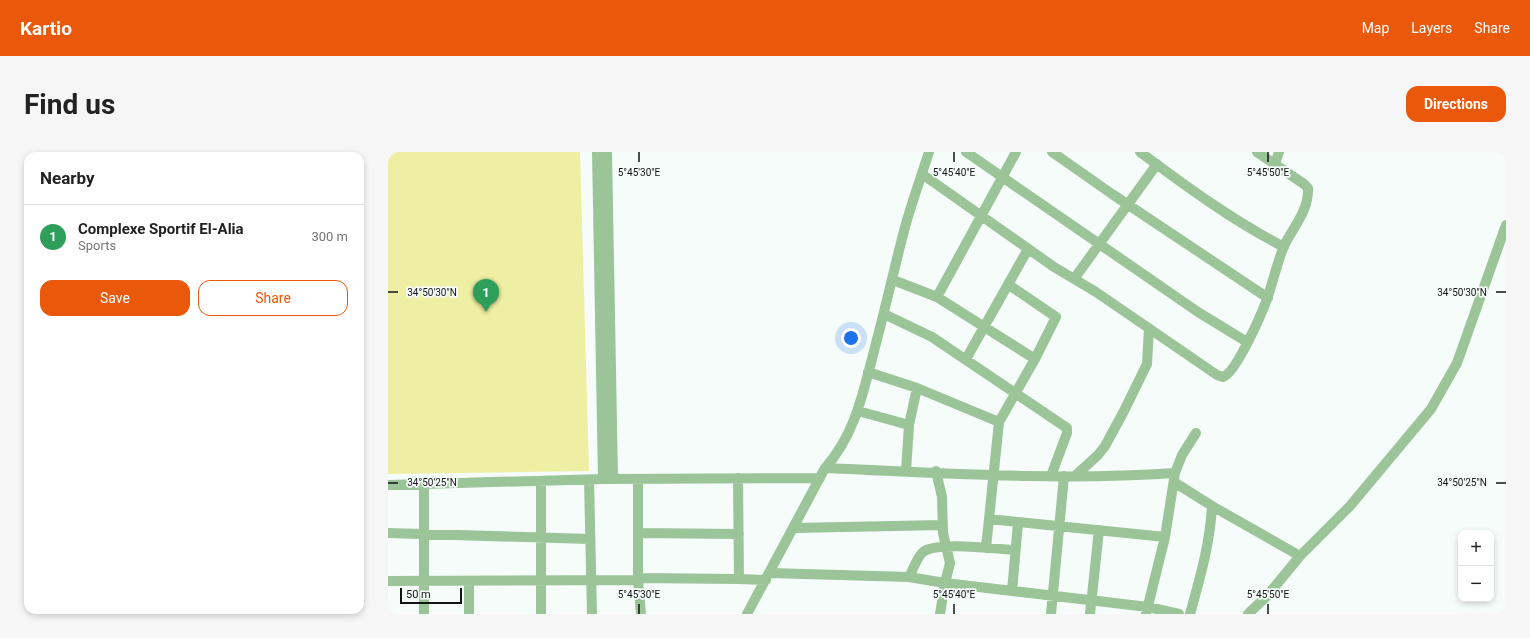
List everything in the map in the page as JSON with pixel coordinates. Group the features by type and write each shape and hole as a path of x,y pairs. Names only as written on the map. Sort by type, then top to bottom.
{"street":[{"path":"597,152 603,480"},
{"path":"607,152 613,479"},
{"path":"747,614 825,468 837,454 846,439 858,411 893,280 907,220 929,152"},
{"path":"966,152 1198,312 1247,342"},
{"path":"937,297 1016,152"},
{"path":"1052,152 1128,205 1268,298"},
{"path":"1140,152 1214,206 1243,225 1284,247"},
{"path":"922,174 981,214 1028,249 1096,292 1220,377 1229,374 1247,342 1268,298 1284,247 1305,208 1308,190 1304,184 1257,152"},
{"path":"1275,164 1279,152"},
{"path":"1074,279 1157,164"},
{"path":"1248,614 1267,596 1300,556 1350,506 1431,409 1457,363 1506,225"},
{"path":"966,359 983,326 1009,284 1028,249"},
{"path":"893,280 937,297 1035,359"},
{"path":"986,548 999,422 1035,359 1056,316 1009,284"},
{"path":"884,314 926,334 966,359 1067,428 1067,433 1051,476"},
{"path":"1075,476 1098,455 1124,412 1147,364 1149,328"},
{"path":"868,372 917,388 999,422"},
{"path":"906,471 909,425 917,388"},
{"path":"858,411 909,425"},
{"path":"1147,611 1165,537 1175,477 1182,455 1196,433"},
{"path":"825,468 936,472 993,476 1175,477 1212,506 1300,556"},
{"path":"936,472 942,497 943,525 950,568 945,583 940,614"},
{"path":"1050,614 1064,476"},
{"path":"738,478 739,579"},
{"path":"388,485 613,479 820,478"},
{"path":"589,480 592,614"},
{"path":"638,480 638,579 641,614"},
{"path":"541,482 541,614"},
{"path":"424,484 424,614"},
{"path":"1190,614 1205,563 1209,542 1212,506"},
{"path":"988,519 1165,537"},
{"path":"1012,591 1018,523"},
{"path":"794,528 943,525"},
{"path":"1090,614 1099,530"},
{"path":"388,533 590,539"},
{"path":"638,533 738,534"},
{"path":"909,577 923,552 947,546 1015,550"},
{"path":"388,581 424,582 541,580 591,582 638,579 739,579 768,576 909,577 945,583 1092,600 1147,611 1179,614"},
{"path":"469,581 469,614"}],"green space":[{"path":"388,152 580,152 589,471 388,474"}],"place":[{"name":"Complexe Sportif El-Alia","path":"486,312"}]}
